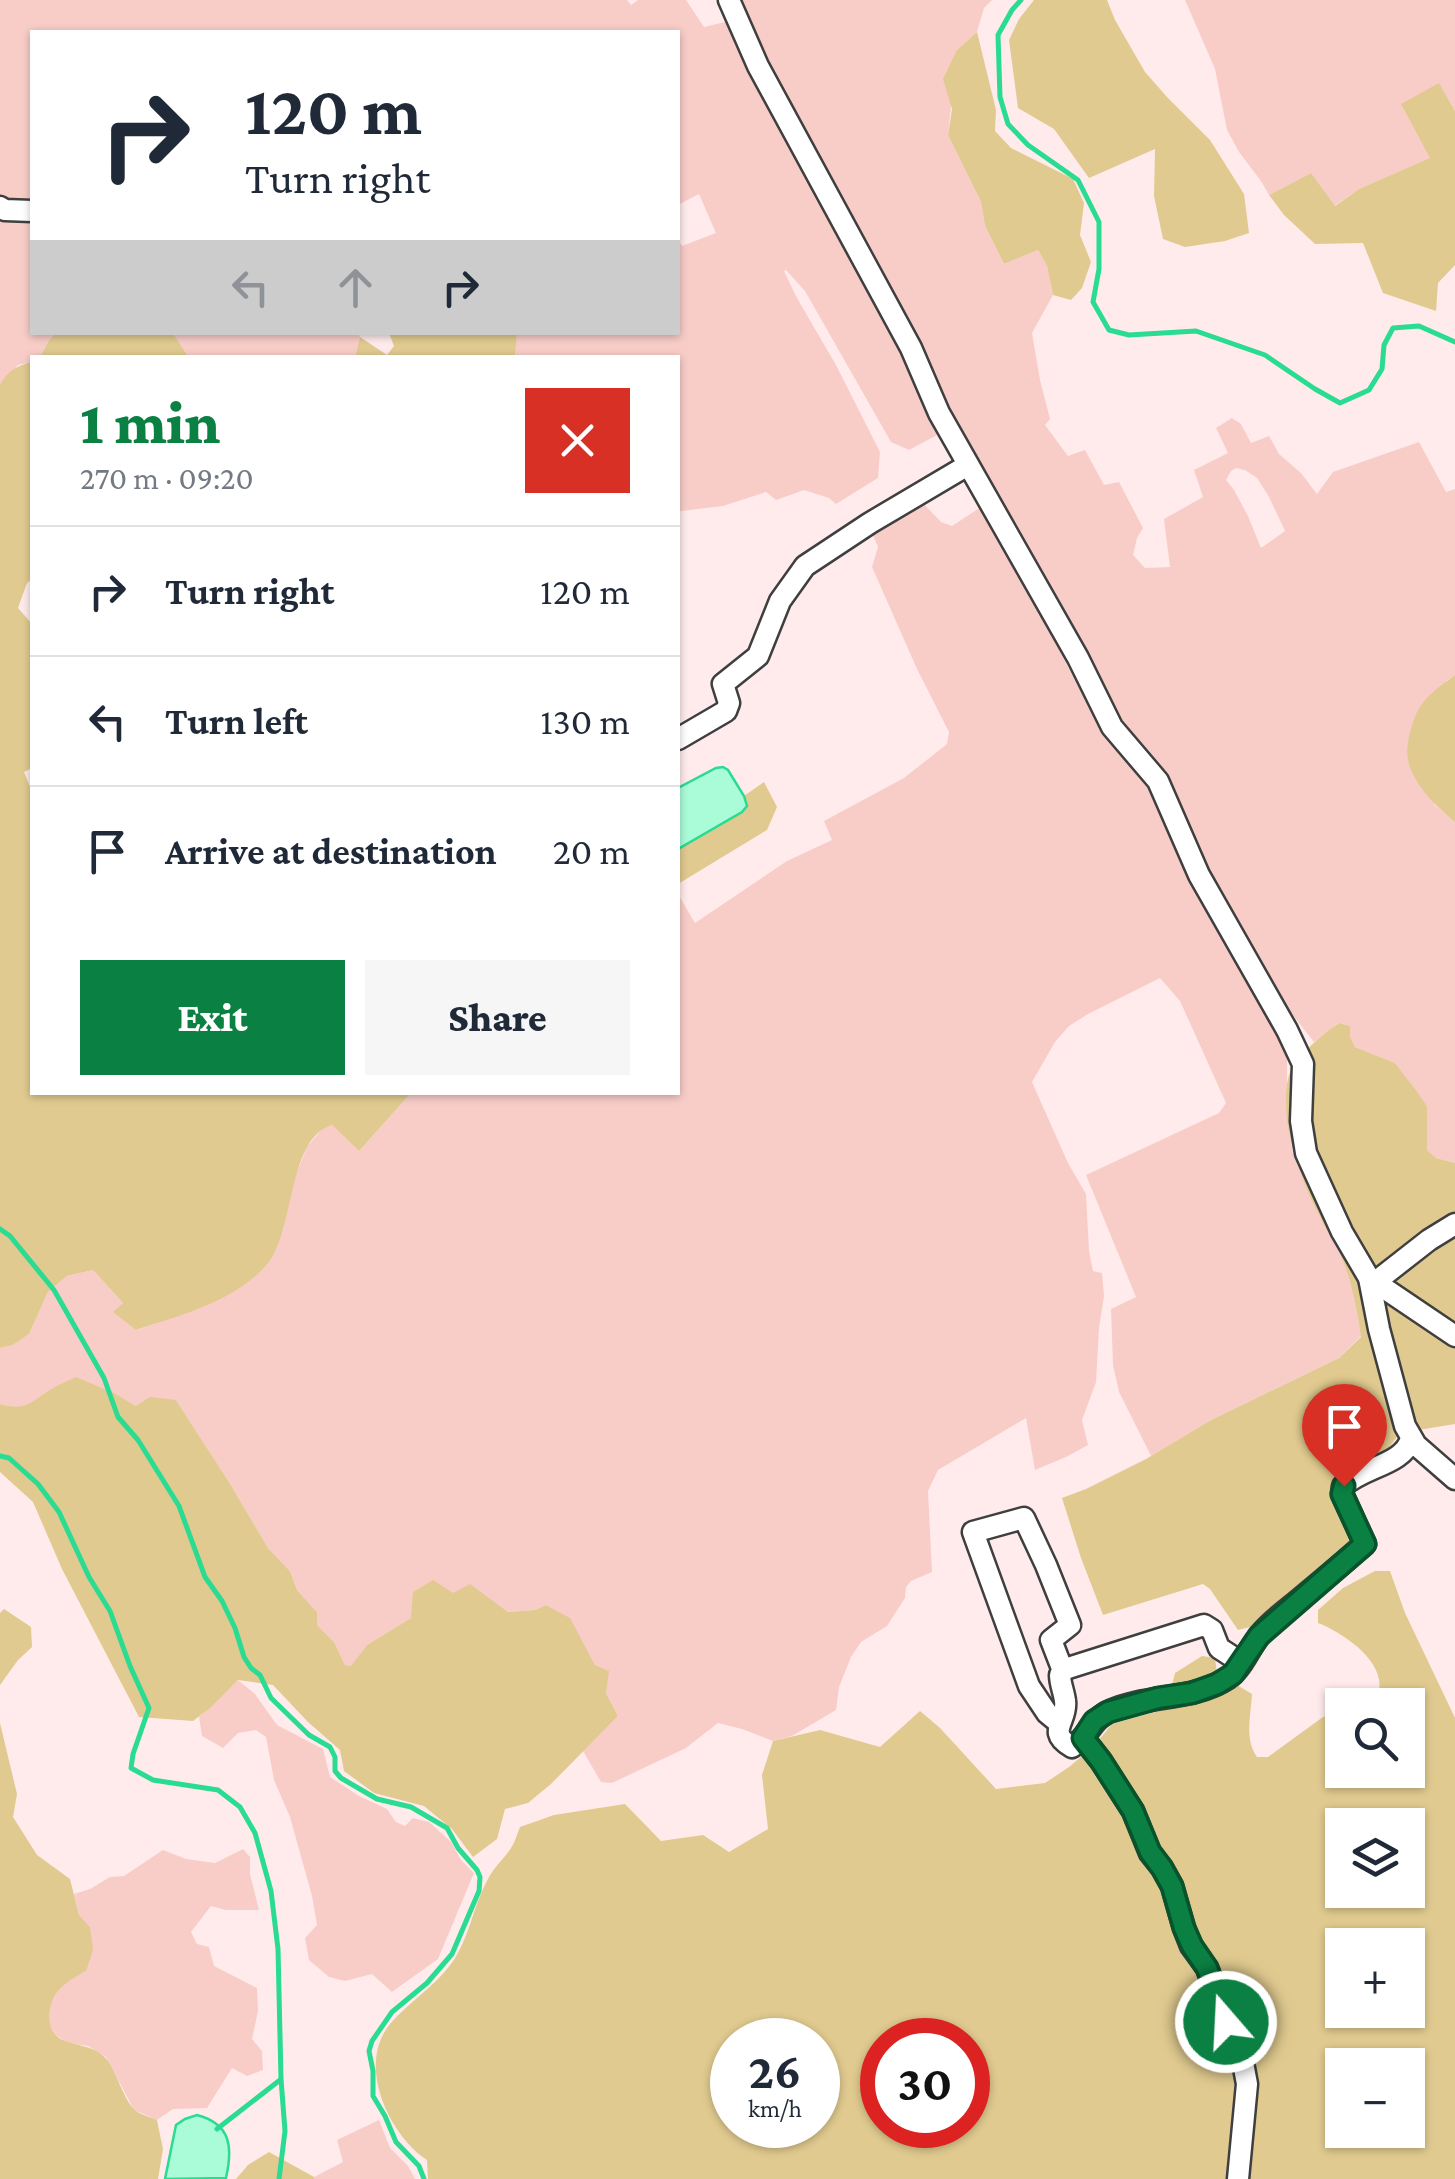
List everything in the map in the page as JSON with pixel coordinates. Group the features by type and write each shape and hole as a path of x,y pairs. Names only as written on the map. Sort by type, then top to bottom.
{"street":[{"path":"729,0 758,66 911,348 939,414 1078,658 1112,727 1158,781 1199,874 1288,1030 1303,1064 1306,1152 1342,1232 1372,1280 1379,1329 1406,1426 1412,1439 1455,1479"},
{"path":"0,206 4,210 30,211"},
{"path":"680,738 726,711 729,703 723,684 758,656 780,601 806,566 968,465"},
{"path":"1372,1280 1455,1224"},
{"path":"1372,1280 1455,1336"},
{"path":"1242,1663 1219,1648 1212,1630 1204,1625 1065,1668 1060,1674 1066,1700 1058,1722 1060,1738 1072,1747 1094,1721 1108,1712 1192,1693 1233,1674 1242,1663 1259,1636 1274,1621 1365,1544 1342,1494 1344,1486 1369,1468 1395,1460 1412,1439"},
{"path":"1058,1722 1029,1686 973,1532 1024,1518 1070,1625 1050,1640 1063,1671"},
{"path":"1083,1738 1133,1811 1150,1852 1172,1886 1184,1928 1207,1968 1240,2052 1247,2084 1238,2179"}],"shaded area":[{"path":"0,0 627,0 631,5 638,0 686,0 704,27 729,21 751,76 890,325 941,433 909,450 891,442 805,291 786,270 797,298 880,452 878,478 836,504 804,490 776,500 766,492 723,506 680,512 680,355 515,355 517,335 680,335 680,243 682,246 716,233 699,194 680,204 680,30 30,30 30,335 55,335 41,355 30,355 30,362 18,365 0,385"},
{"path":"734,0 992,0 984,8 977,32 957,50 948,135 981,202 985,226 1004,264 1038,250 1047,266 1053,295 1032,333 1050,419 1045,425 1068,456 1085,450 1104,485 1119,482 1143,528 1133,555 1145,568 1170,567 1164,519 1203,497 1194,470 1228,453 1216,428 1232,418 1241,424 1251,443 1269,436 1279,454 1317,494 1333,472 1419,442 1446,492 1455,489 1455,675 1446,681 1434,804 1455,822 1455,1163 1436,1158 1427,1150 1427,1106 1395,1063 1355,1047 1349,1026 1338,1023 1314,1042 1292,1014 1232,920 945,414","holes":["1236,468 1257,478 1285,531 1261,548 1248,516 1226,480"]},
{"path":"1034,0 1107,0 1145,72 1210,140 1244,194 1249,233 1185,247 1163,239 1154,196 1155,149 1089,178 1054,129 1018,108 1009,40"},
{"path":"1185,0 1455,0 1455,111 1439,84 1431,158 1359,189 1334,206 1311,173 1269,195 1227,130 1215,69"},
{"path":"977,32 996,110 995,131 1011,148 1073,179 1084,203 1080,235 1091,262 1082,288 1071,300 1053,295 1047,266 1038,250 1004,264 985,226 981,202 948,135 952,109 943,79 957,50"},
{"path":"1439,83 1455,111 1455,265 1438,283 1436,311 1383,293 1363,243 1315,244 1269,195 1311,173 1335,206 1359,189 1430,158 1401,104"},
{"path":"55,335 174,335 187,355 41,355"},
{"path":"174,335 360,337 357,355 186,355"},
{"path":"390,335 517,335 515,355 387,355 394,346"},
{"path":"360,337 387,355 356,355"},
{"path":"30,363 30,581 18,608 30,622 30,769 24,772 30,787 30,1095 409,1095 359,1151 332,1125 317,1134 299,1166 277,1248 268,1263 241,1287 207,1305 136,1330 113,1312 123,1303 93,1270 67,1276 48,1292 29,1334 0,1348 0,385 13,369"},
{"path":"923,503 941,522 952,526 981,507 1002,540 1106,733 1155,792 1281,1038 1287,1059 1287,1113 1293,1154 1342,1257 1353,1289 1361,1336 1339,1358 1211,1420 1151,1456 1119,1392 1113,1365 1111,1309 1136,1297 1086,1175 1219,1113 1226,1103 1180,1001 1160,978 1088,1014 1069,1026 1055,1042 1032,1082 1086,1194 1093,1271 1102,1273 1104,1296 1096,1382 1082,1420 1088,1445 1035,1470 1026,1418 938,1470 928,1491 932,1572 911,1581 887,1626 861,1642 839,1687 836,1710 792,1736 773,1741 718,1723 686,1748 612,1783 601,1782 583,1751 618,1716 606,1693 608,1671 595,1665 569,1618 546,1605 508,1612 492,1601 411,1618 367,1645 351,1667 345,1665 334,1642 317,1625 317,1612 297,1590 290,1571 268,1548 176,1400 136,1406 116,1394 53,1388 27,1407 0,1404 0,1348 29,1334 48,1292 67,1276 93,1270 123,1303 114,1312 137,1330 205,1306 283,1230 294,1179 307,1147 323,1128 332,1125 359,1151 409,1095 680,1095 680,897 695,923 787,861 832,840 824,821 904,778 947,744 949,732 872,567 878,547 872,533"},
{"path":"1455,675 1455,822 1420,787 1407,754 1420,707"},
{"path":"716,768 728,770 747,806 680,848 680,787"},
{"path":"764,782 777,807 767,830 680,883 680,848 742,812 747,806 744,796"},
{"path":"1339,1023 1350,1026 1355,1047 1395,1063 1427,1106 1427,1150 1436,1158 1455,1163 1455,1424 1400,1433 1388,1449 1340,1474 1334,1486 1356,1535 1250,1627 1238,1630 1203,1584 1103,1615 1062,1498 1146,1459 1211,1420 1339,1358 1361,1337 1341,1255 1304,1183 1286,1113 1288,1079 1295,1064"},
{"path":"76,1377 136,1406 150,1397 176,1400 268,1548 290,1571 297,1590 317,1612 317,1625 334,1642 345,1665 351,1666 367,1645 411,1618 413,1592 433,1580 453,1593 470,1584 508,1612 546,1605 570,1618 595,1665 609,1671 606,1693 618,1716 528,1803 505,1809 497,1839 473,1857 452,1829 424,1806 374,1793 344,1771 340,1750 273,1685 238,1680 193,1721 139,1717 62,1569 33,1502 0,1472 0,1404 23,1406"},
{"path":"1375,1571 1390,1571 1405,1613 1455,1718 1455,2179 428,2179 427,2160 400,2134 390,2117 377,2078 380,2041 390,2024 451,1964 488,1879 511,1848 520,1827 554,1815 625,1804 661,1841 703,1835 729,1852 768,1829 762,1775 773,1741 820,1730 880,1747 920,1711 996,1789 1045,1783 1094,1746 1112,1724 1166,1709 1175,1673 1202,1656 1215,1658 1217,1673 1252,1694 1249,1735 1257,1757 1268,1757 1325,1716 1325,1788 1425,1788 1425,1688 1379,1688 1374,1666 1354,1644 1318,1623 1318,1610 1343,1588"},
{"path":"4,1609 31,1627 32,1647 0,1685 0,1613"},
{"path":"238,1680 255,1694 277,1725 323,1749 330,1777 387,1809 396,1822 405,1826 413,1818 429,1822 451,1842 474,1873 438,1959 392,1992 372,1974 345,1981 329,1977 309,1960 305,1938 317,1925 312,1896 290,1817 274,1780 266,1737 256,1730 238,1733 223,1748 202,1736 199,1717"},
{"path":"0,1723 17,1794 13,1817 37,1855 70,1879 79,1915 90,1927 93,1950 86,1971 54,1996 50,2024 61,2039 100,2053 131,2106 157,2120 163,2149 158,2179 0,2179"},
{"path":"243,1849 250,1857 259,1910 211,1906 191,1932 197,1944 209,1947 214,1966 257,1988 258,2011 252,2039 262,2051 263,2070 247,2076 232,2068 207,2108 173,2109 157,2120 134,2110 106,2057 51,2032 51,2001 60,1986 86,1971 90,1927 79,1915 74,1894 110,1877 124,1876 163,1850 186,1859 215,1863"},
{"path":"197,2115 217,2124 227,2138 226,2178 165,2179 176,2125"},
{"path":"379,2120 390,2148 415,2179 314,2179 343,2162 337,2140"},
{"path":"269,2152 314,2179 236,2179 248,2165"}],"waterway":[{"path":"1021,0 998,35 1000,97 1008,124 1028,145 1078,180 1099,222 1099,269 1093,302 1109,330 1129,335 1196,331 1265,355 1340,403 1369,390 1382,369 1384,345 1393,328 1419,326 1455,342"},
{"path":"0,1229 54,1290 104,1378 118,1417 138,1440 179,1506 205,1577 222,1601 244,1657 260,1675 271,1698 309,1735 330,1747 335,1771 341,1778 377,1799 411,1807 447,1828 477,1870 479,1891 452,1954 427,1983 392,2012 369,2051 373,2096 396,2142 419,2166 424,2179"},
{"path":"0,1456 9,1458 38,1484 59,1512 89,1577 110,1611 149,1708 131,1768 153,1780 218,1790 240,1807 255,1833 271,1891 278,1949 285,2131 279,2179"},
{"path":"217,2129 280,2080"}],"route":[{"path":"1226,2022 1207,1968 1184,1928 1172,1886 1144,1841 1133,1811 1083,1738 1094,1721 1108,1712 1192,1693 1233,1674 1274,1621 1365,1544 1342,1494 1344,1486"}]}
